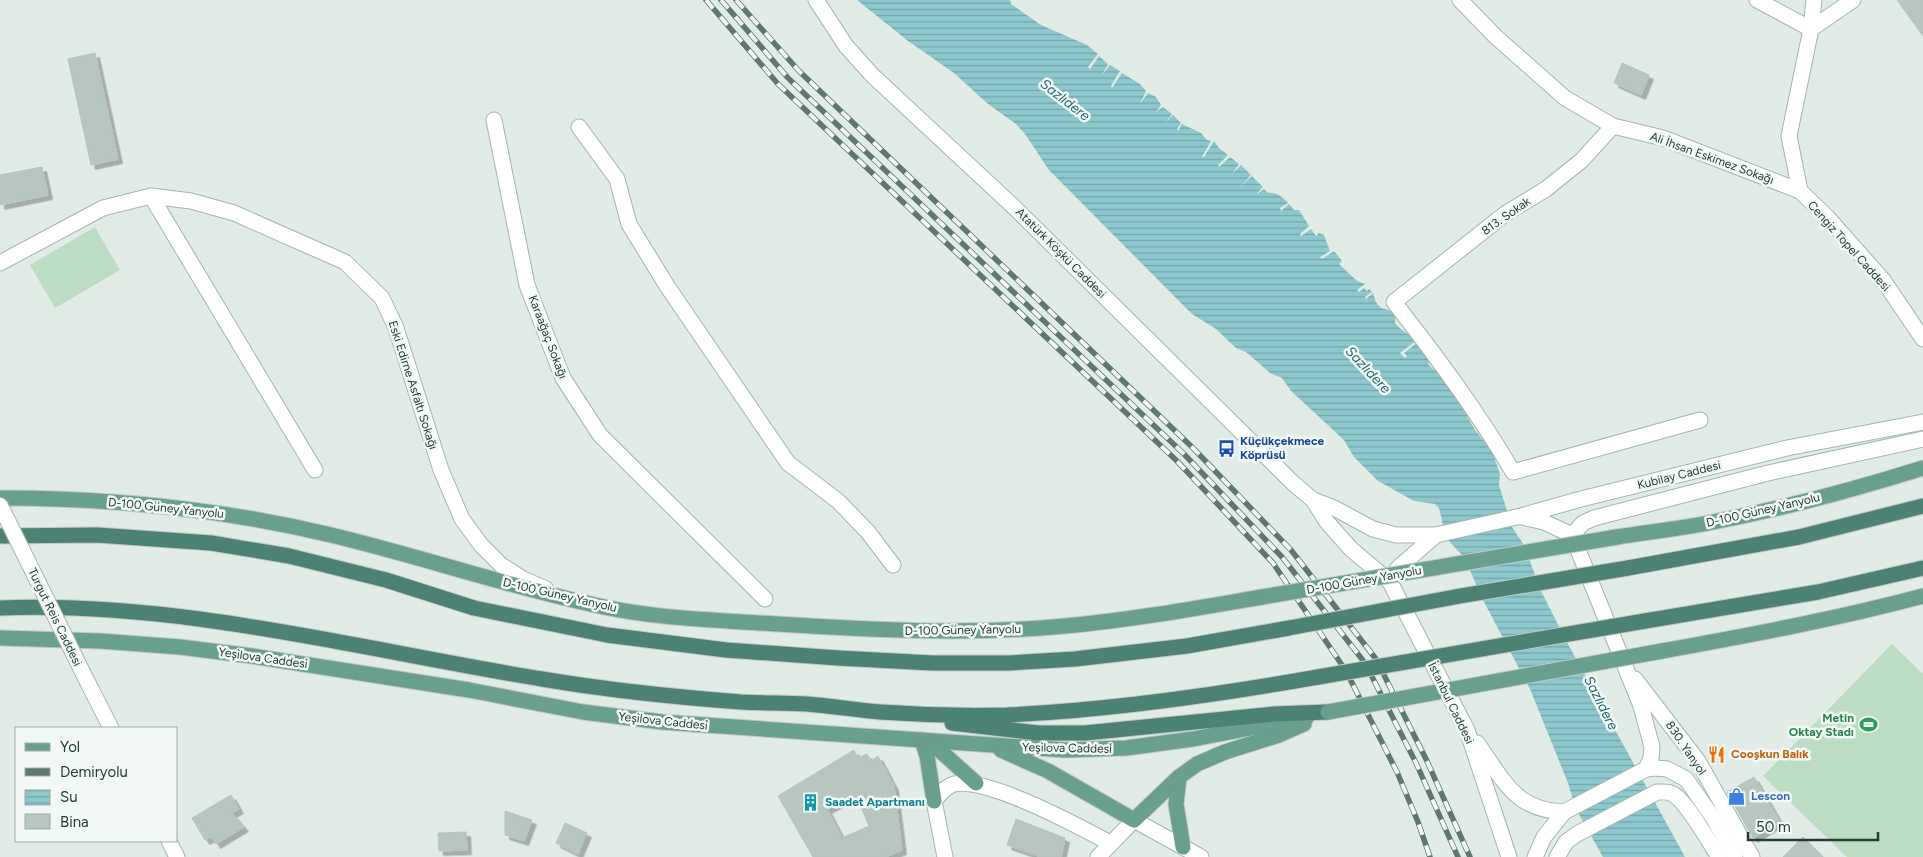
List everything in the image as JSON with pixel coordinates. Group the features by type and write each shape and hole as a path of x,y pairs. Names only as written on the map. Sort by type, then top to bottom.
{"highway":[{"path":"0,536 97,535 211,543 298,558 386,580 474,608 607,635 726,650 932,663 1009,663 1075,659 1187,646 1799,537 1923,506"},
{"path":"0,608 80,608 158,613 312,636 573,684 675,697 807,704 879,712 1006,715 1148,703 1232,692 1818,592 1923,568"},
{"path":"879,712 921,720 1038,733 1085,733 1274,714 1328,712"}],"main road":[{"name":"D-100 Güney Yanyolu","path":"0,498 121,502 253,518 331,535 527,589 608,608 706,620 924,632 987,631 1066,626 1166,613 1617,537 1708,524 1866,486 1923,468"},
{"path":"988,745 1048,771 1134,820 1179,777 1197,764 1225,752 1279,735 1328,712 1761,633 1858,613 1923,596"},
{"name":"Yeşilova Caddesi","path":"0,638 118,642 252,656 469,690 583,712 662,722 1065,750 1126,748 1193,739 1328,712"},
{"path":"922,740 936,747 976,784"},
{"path":"922,740 927,756 934,801"},
{"path":"1179,777 1176,804 1184,847"}],"street":[{"name":"Atatürk Köşkü Caddesi","path":"816,0 846,46 872,75 1016,209 1293,483 1313,500"},
{"name":"Ali İhsan Eskimez Sokağı","path":"1460,0 1496,37 1565,98 1613,126 1663,138 1800,191"},
{"path":"1757,0 1811,29 1853,0"},
{"name":"Cengiz Topel Caddesi","path":"1814,0 1811,29 1789,136 1800,191 1828,218 1883,280 1923,339"},
{"name":"Karaağaç Sokağı","path":"494,120 527,285 563,378 600,436 765,599"},
{"name":"813. Sokak","path":"1613,126 1575,166 1546,189 1505,214 1394,302 1437,357 1493,438 1513,472 1700,420"},
{"path":"579,127 617,178 629,224 667,286 788,463 838,501 868,532 893,565"},
{"path":"151,196 315,470"},
{"name":"Eski Edirne Asfaltı Sokağı","path":"0,263 103,208 151,196 190,201 234,212 345,262 382,298 396,328 441,470 462,519 481,545 501,565 523,579 566,598"},
{"name":"Kubilay Caddesi","path":"1313,500 1334,508 1373,529 1396,535 1436,535 1521,516 1581,498 1787,448 1923,422"},
{"name":"Kubilay Caddesi","path":"1572,535 1583,523 1594,518 1768,473 1923,439"},
{"path":"1313,500 1327,522 1351,549 1390,582 1398,568 1436,535"},
{"name":"Turgut Reis Caddesi","path":"0,504 110,727"},
{"path":"1521,516 1544,522 1572,535 1641,706 1652,747 1651,758 1646,769"},
{"name":"İstanbul Caddesi","path":"1390,582 1467,730 1510,857"},
{"name":"830. Yanyol","path":"1628,670 1698,761 1752,857"},
{"path":"1467,730 1520,799 1535,808 1564,812"},
{"path":"1535,857 1544,837 1564,812 1646,769 1656,768 1667,769 1686,779 1714,819 1735,857"},
{"path":"945,857 934,801 943,790 954,784 976,784 1009,794 1110,843"},
{"path":"1557,857 1566,842 1577,834 1657,792 1673,794 1682,803 1719,857"},
{"path":"1098,857 1134,820 1201,857"},
{"path":"170,842 178,857"}],"green space":[{"path":"95,227 120,270 55,308 30,265"},
{"name":"Metin Oktay Stadı","path":"1892,644 1923,674 1923,857 1847,857 1763,776"}],"water":[{"name":"Sazlıdere","path":"857,0 1010,0 1011,4 1041,25 1087,45 1098,54 1088,67 1090,69 1099,56 1108,64 1102,75 1110,65 1120,71 1111,86 1112,88 1122,73 1140,84 1146,91 1140,104 1148,93 1156,97 1161,105 1156,112 1163,107 1172,114 1166,122 1173,115 1181,123 1177,129 1178,131 1182,124 1201,133 1207,140 1211,141 1202,157 1204,157 1214,141 1228,155 1218,165 1219,167 1230,157 1239,164 1232,174 1241,165 1251,175 1240,187 1252,176 1263,187 1257,194 1264,189 1268,193 1277,194 1288,203 1280,208 1281,211 1289,204 1294,210 1299,210 1309,226 1300,234 1301,236 1311,229 1316,236 1319,233 1324,235 1330,251 1320,257 1322,259 1334,251 1342,261 1339,264 1357,281 1365,284 1357,290 1359,292 1364,288 1367,291 1369,289 1372,292 1365,297 1366,299 1373,293 1380,307 1389,310 1395,315 1397,326 1417,340 1400,353 1405,358 1407,356 1404,353 1418,342 1432,358 1428,364 1434,370 1437,366 1447,379 1448,386 1453,391 1475,430 1492,451 1500,474 1499,485 1512,527 1524,545 1541,591 1569,646 1685,857 1603,857 1576,809 1568,783 1530,689 1483,600 1464,557 1446,538 1439,508 1435,504 1414,501 1378,481 1354,457 1344,440 1291,391 1282,378 1270,373 1246,352 1236,348 1216,329 1192,314 1049,170 1016,124 988,104 954,73 908,41"}],"building":[{"path":"1897,0 1923,0 1923,36"},
{"path":"95,53 118,159 91,165 68,59"},
{"path":"1622,63 1649,75 1641,95 1614,83"},
{"path":"42,167 48,195 0,205 0,175"},
{"name":"Saadet Apartmanı","path":"854,750 858,758 867,754 871,761 878,756 894,786 902,850 886,857 813,857 778,796","holes":["856,795 869,826 842,838 827,809"]},
{"path":"1754,777 1780,822 1753,838 1727,792"},
{"path":"231,795 239,809 232,813 244,827 216,844 212,837 205,840 192,818"},
{"path":"505,811 532,820 524,841 505,835"},
{"path":"1016,819 1065,838 1061,857 1041,857 1007,845"},
{"path":"565,823 587,833 578,854 556,843"},
{"path":"466,832 467,850 439,851 438,833"},
{"path":"1803,837 1823,857 1783,857"}],"railway":[{"path":"706,0 778,84 1177,461 1273,563 1346,671 1397,772 1430,857"},
{"path":"721,0 788,78 1184,454 1282,557 1365,663 1416,763 1458,857"},
{"path":"736,0 799,71 1192,447 1291,550 1376,659 1426,759 1470,857"}],"place":[{"name":"Küçükçekmece Köprüsü","path":"1226,448"},
{"name":"Metin Oktay Stadı","path":"1868,725"},
{"name":"Cooşkun Balık","path":"1717,754"},
{"name":"Lescon","path":"1737,796"},
{"name":"Saadet Apartmanı","path":"811,802"}]}
